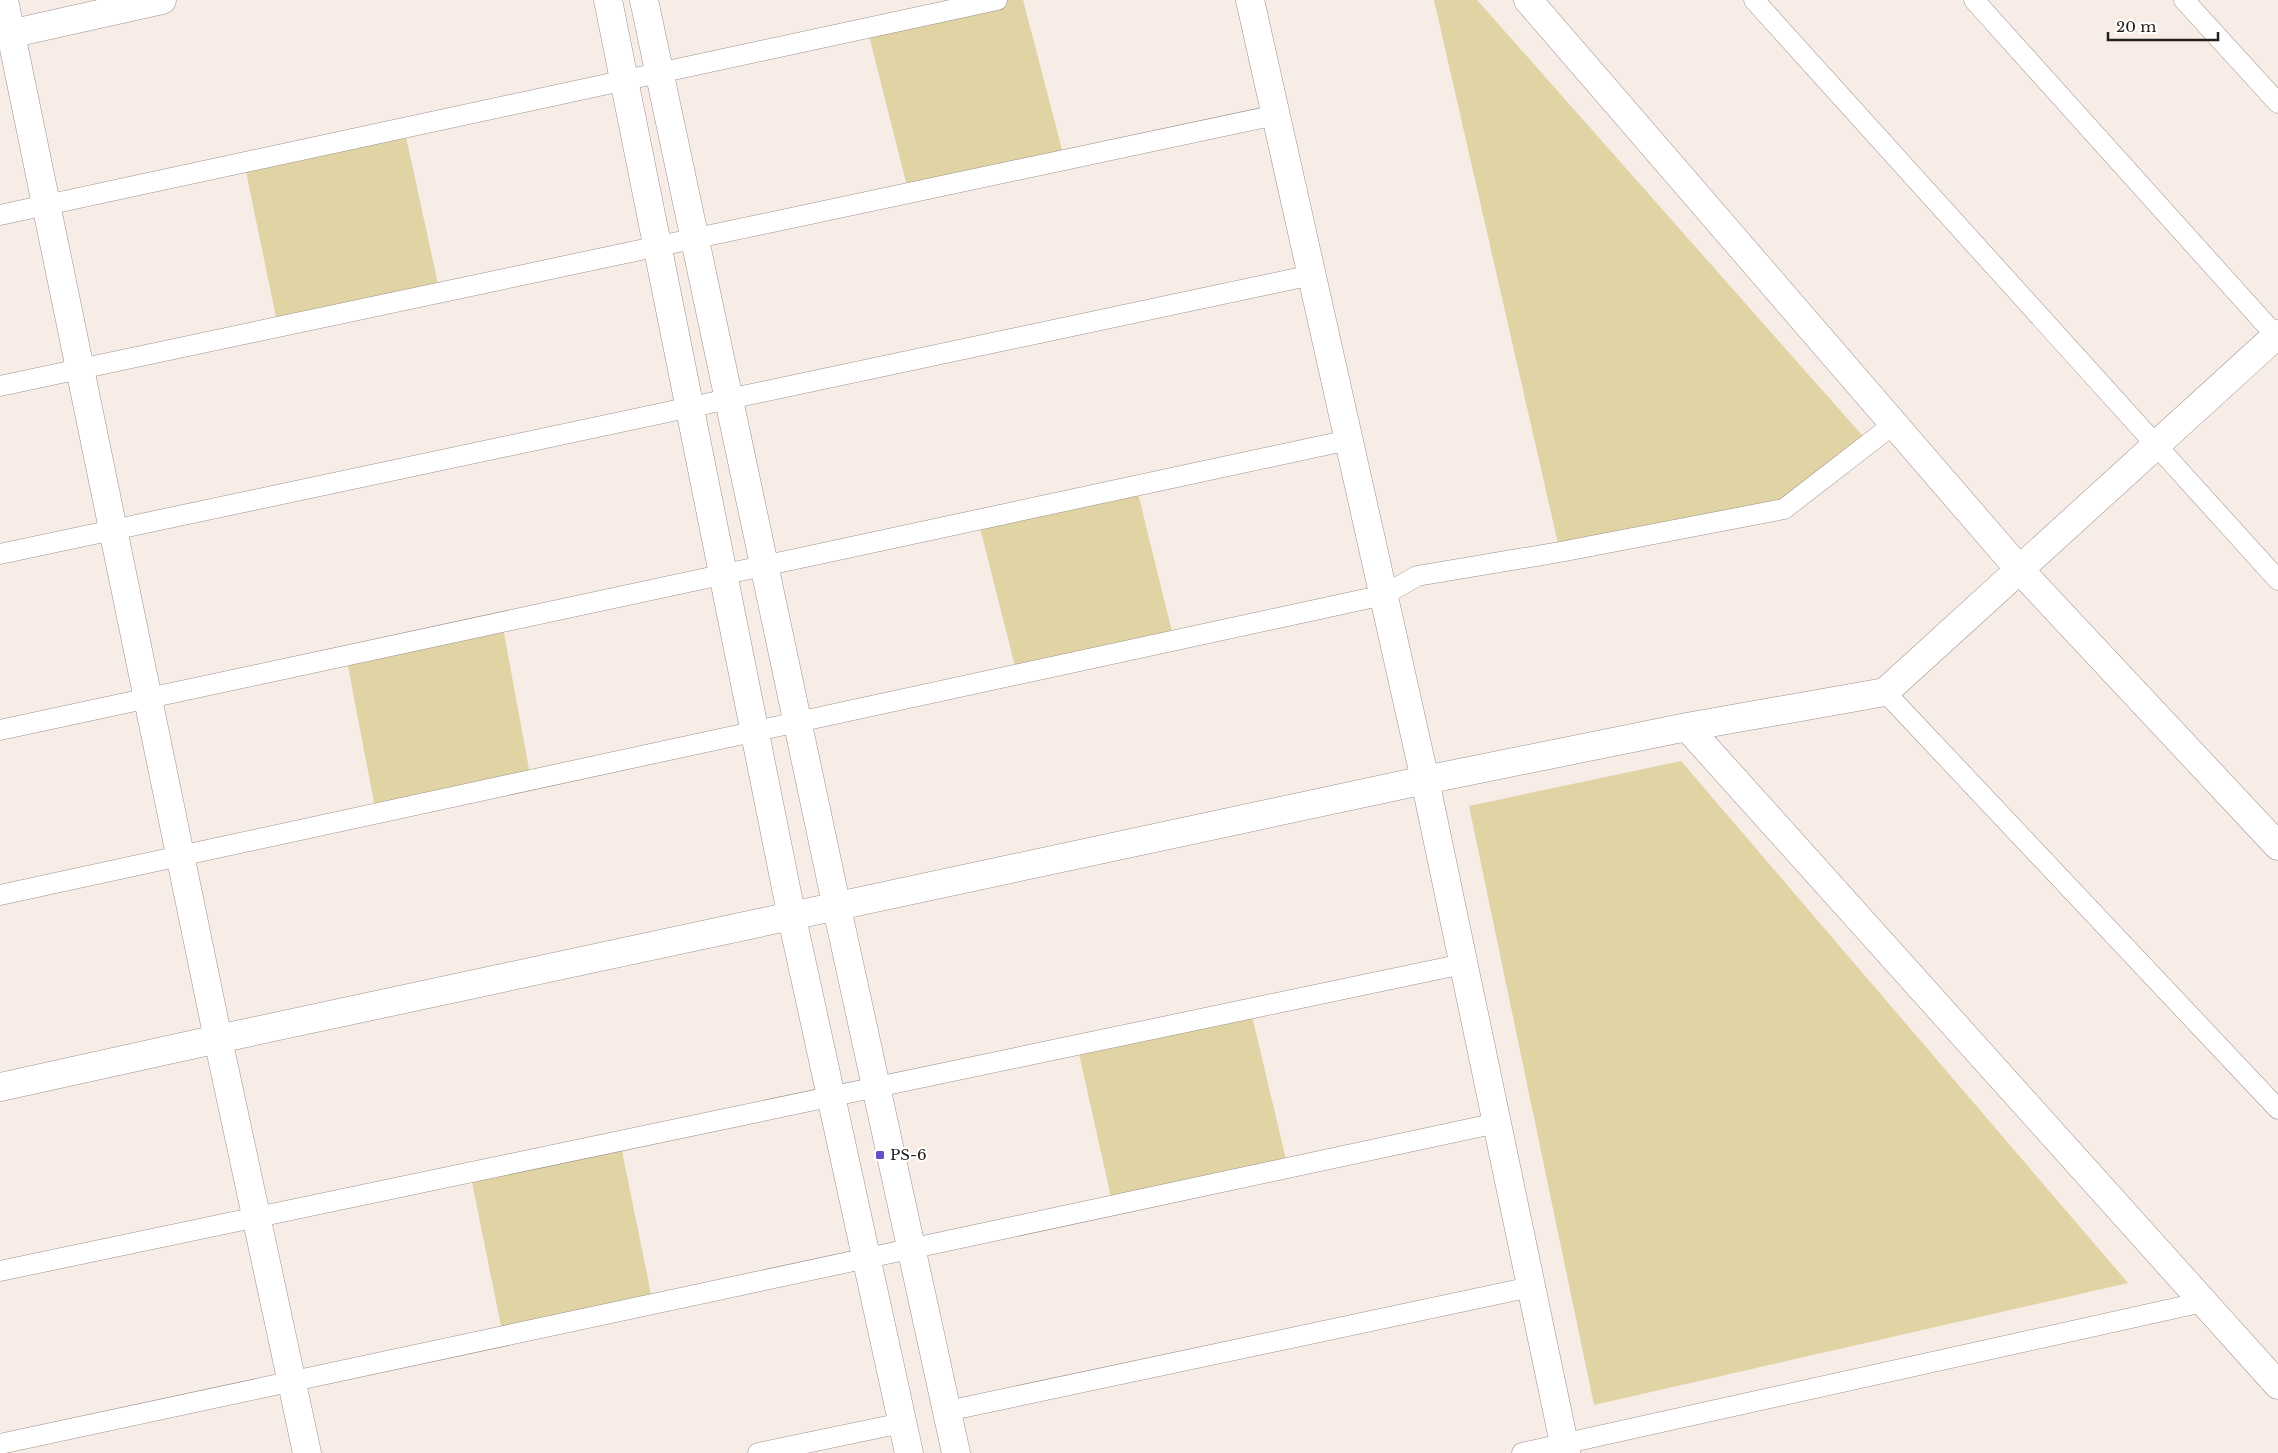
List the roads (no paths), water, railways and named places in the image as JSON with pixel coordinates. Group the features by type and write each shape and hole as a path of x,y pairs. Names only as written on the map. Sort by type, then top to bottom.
{"street":[{"path":"4,0 5,35 46,205 179,856 307,1453"},
{"path":"5,35 162,0"},
{"path":"608,0 792,918 909,1453"},
{"path":"644,0 836,908 956,1453"},
{"path":"1250,0 1425,780 1565,1448"},
{"path":"1528,0 2019,569 2278,846"},
{"path":"0,1087 792,918 1425,780 1687,727 1885,692 2277,336"},
{"path":"1687,727 2278,1385"}],"lane":[{"path":"0,215 997,0"},
{"path":"1754,0 2278,580"},
{"path":"1974,0 2277,336"},
{"path":"2184,0 2278,103"},
{"path":"0,386 1276,115"},
{"path":"0,554 1312,275"},
{"path":"0,895 1384,595 1417,576 1560,552 1784,509 1894,424"},
{"path":"0,730 1349,440"},
{"path":"1885,692 2278,1109"},
{"path":"0,1271 1463,964"},
{"path":"0,1444 1497,1123"},
{"path":"947,1411 1531,1287"},
{"path":"1522,1453 1565,1448 2203,1302"},
{"path":"758,1453 902,1423"}],"place":[{"name":"PS-6","path":"880,1155"}]}
